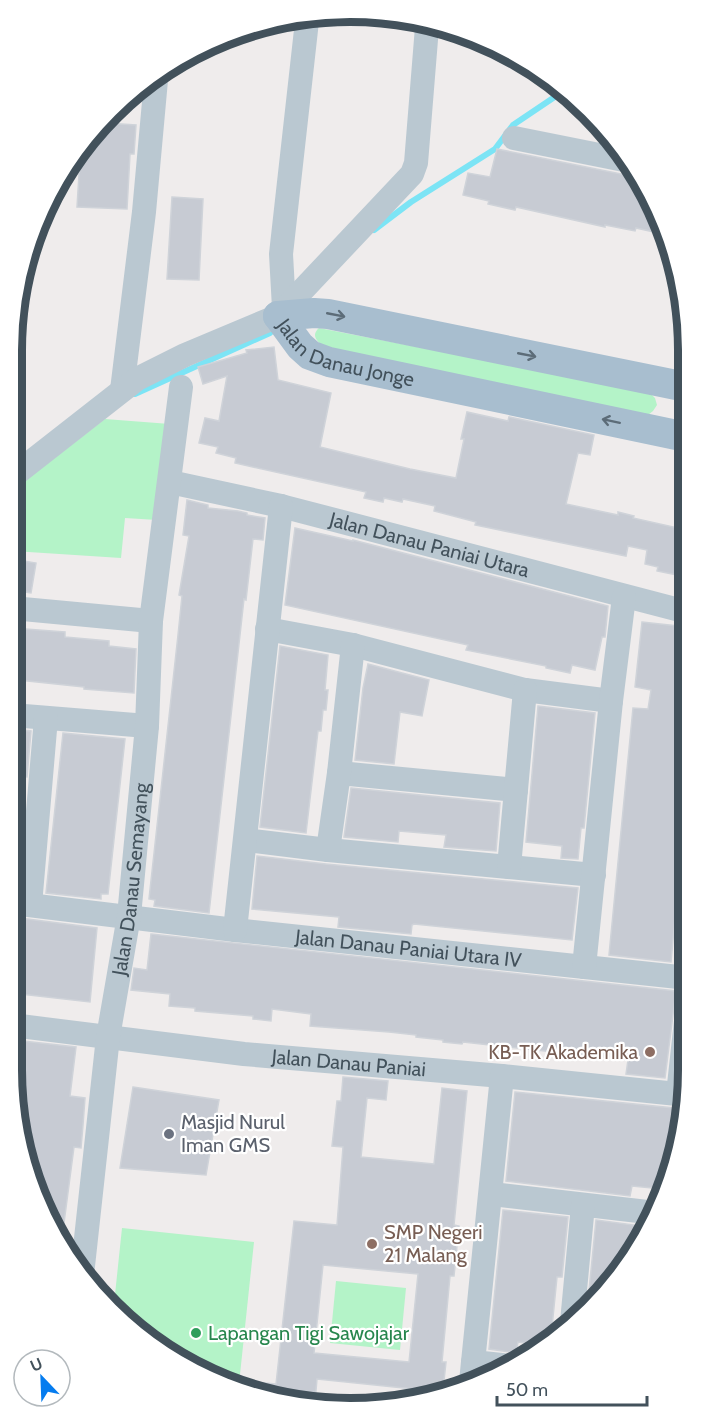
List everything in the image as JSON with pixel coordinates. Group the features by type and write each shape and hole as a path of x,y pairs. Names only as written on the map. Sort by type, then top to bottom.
{"main road":[{"name":"Jalan Danau Jonge","path":"281,312 328,314 678,385"},
{"name":"Jalan Danau Jonge","path":"281,312 300,346 310,355 329,362 677,435"}],"street":[{"path":"281,312 281,254 307,25"},
{"path":"23,468 137,380 185,355 281,312 414,169 427,32"},
{"path":"122,390 144,212 155,87"},
{"path":"514,138 616,159"},
{"name":"Jalan Danau Semayang","path":"84,1260 108,1037 129,916 147,726 151,621 182,387"},
{"name":"Jalan Danau Paniai Utara","path":"170,482 281,506 678,610"},
{"path":"235,930 281,506"},
{"path":"584,967 624,597"},
{"path":"23,609 151,621"},
{"path":"267,629 353,645 525,690 611,701"},
{"path":"328,850 353,645"},
{"path":"509,867 525,690"},
{"path":"23,715 147,726"},
{"path":"23,889 46,718"},
{"path":"339,773 516,790"},
{"path":"246,840 594,875"},
{"name":"Jalan Danau Paniai Utara IV","path":"23,904 235,930 678,977"},
{"name":"Jalan Danau Paniai","path":"23,1030 108,1037 244,1054 502,1076 678,1095"},
{"path":"472,1372 492,1194 502,1076"},
{"path":"492,1194 646,1212"},
{"path":"573,1310 583,1205"}],"green space":[{"path":"319,328 649,392 655,398 657,405 648,415 325,348 315,336"},
{"path":"105,419 170,424 157,520 125,518 121,558 23,552 23,482"},
{"name":"Lapangan Tigi Sawojajar","path":"122,1228 254,1242 240,1378 186,1354 151,1330 115,1297"},
{"path":"336,1281 406,1288 400,1350 330,1343"}],"building":[{"path":"114,124 136,125 134,154 130,154 127,209 77,207 80,166 90,151"},
{"path":"497,149 627,175 645,205 657,233 636,228 635,231 605,225 605,227 516,207 515,210 463,195 468,173 490,177"},
{"path":"172,197 203,199 199,280 167,279"},
{"path":"274,347 278,380 331,393 320,447 410,469 456,478 467,412 508,421 509,417 594,435 590,455 578,453 566,504 618,515 618,512 634,516 633,518 678,528 678,575 657,571 658,567 645,564 647,550 628,546 626,556 475,525 476,522 434,511 435,506 403,499 402,502 384,498 383,502 364,498 366,492 235,463 236,458 216,453 218,447 199,443 205,418 219,421 227,376 203,384 198,367 247,353 246,350"},
{"path":"187,500 208,505 208,508 238,511 265,518 263,540 253,539 246,600 244,599 209,913 154,906 155,900 149,899 182,596 179,595 189,536 183,535"},
{"path":"295,528 353,540 608,606 605,637 602,637 595,670 572,665 570,673 546,668 546,666 466,650 468,645 285,605"},
{"path":"23,561 36,563 31,593 23,592"},
{"path":"642,622 678,626 678,886 671,962 609,955 633,708 648,709 651,690 635,687"},
{"path":"23,629 65,632 65,637 109,641 109,646 136,649 134,693 84,689 84,687 23,680"},
{"path":"280,646 328,655 326,710 323,710 321,731 318,731 306,833 260,827"},
{"path":"368,664 429,680 422,716 400,712 394,764 355,760"},
{"path":"538,706 595,713 584,828 581,828 578,859 561,858 562,846 526,842"},
{"path":"23,730 31,731 27,777 23,776"},
{"path":"63,733 125,739 108,894 101,894 101,899 46,893"},
{"path":"351,788 500,803 496,851 444,847 446,835 399,831 398,842 344,837"},
{"path":"257,856 578,888 572,940 414,924 411,934 338,927 339,917 252,909"},
{"path":"23,918 97,928 90,1002 23,994"},
{"path":"151,934 676,991 665,1078 626,1074 628,1060 463,1042 462,1044 443,1042 443,1040 416,1037 416,1035 389,1032 310,1026 311,1014 272,1009 271,1021 253,1019 253,1016 195,1011 195,1008 169,1006 170,994 131,990 134,968 147,970"},
{"path":"23,1041 76,1047 70,1096 85,1098 81,1148 74,1147 63,1229 47,1195 29,1133 23,1091"},
{"path":"343,1077 388,1081 386,1100 367,1098 361,1157 434,1164 442,1088 467,1091 454,1225 459,1226 454,1276 450,1276 442,1362 446,1362 444,1384 420,1390 317,1379 316,1396 251,1382 276,1384 294,1221 337,1225 343,1147 332,1146 337,1101 341,1101","holes":["323,1265 418,1274 409,1362 314,1353"]},
{"name":"Masjid Nurul Iman GMS","path":"133,1087 219,1100 206,1175 120,1168"},
{"path":"515,1092 676,1108 667,1154 656,1188 632,1186 630,1196 506,1181"},
{"path":"503,1210 568,1217 562,1277 557,1277 552,1328 530,1344 518,1342 516,1353 489,1349"},
{"path":"596,1220 639,1226 611,1269 589,1294"}],"waterway":[{"path":"374,230 411,202 495,149 513,125 557,96"},
{"path":"135,394 270,333"}],"place":[{"name":"KB-TK Akademika","path":"650,1052"},
{"name":"Masjid Nurul Iman GMS","path":"169,1134"},
{"name":"SMP Negeri 21 Malang","path":"372,1244"},
{"name":"Lapangan Tigi Sawojajar","path":"196,1333"}]}
